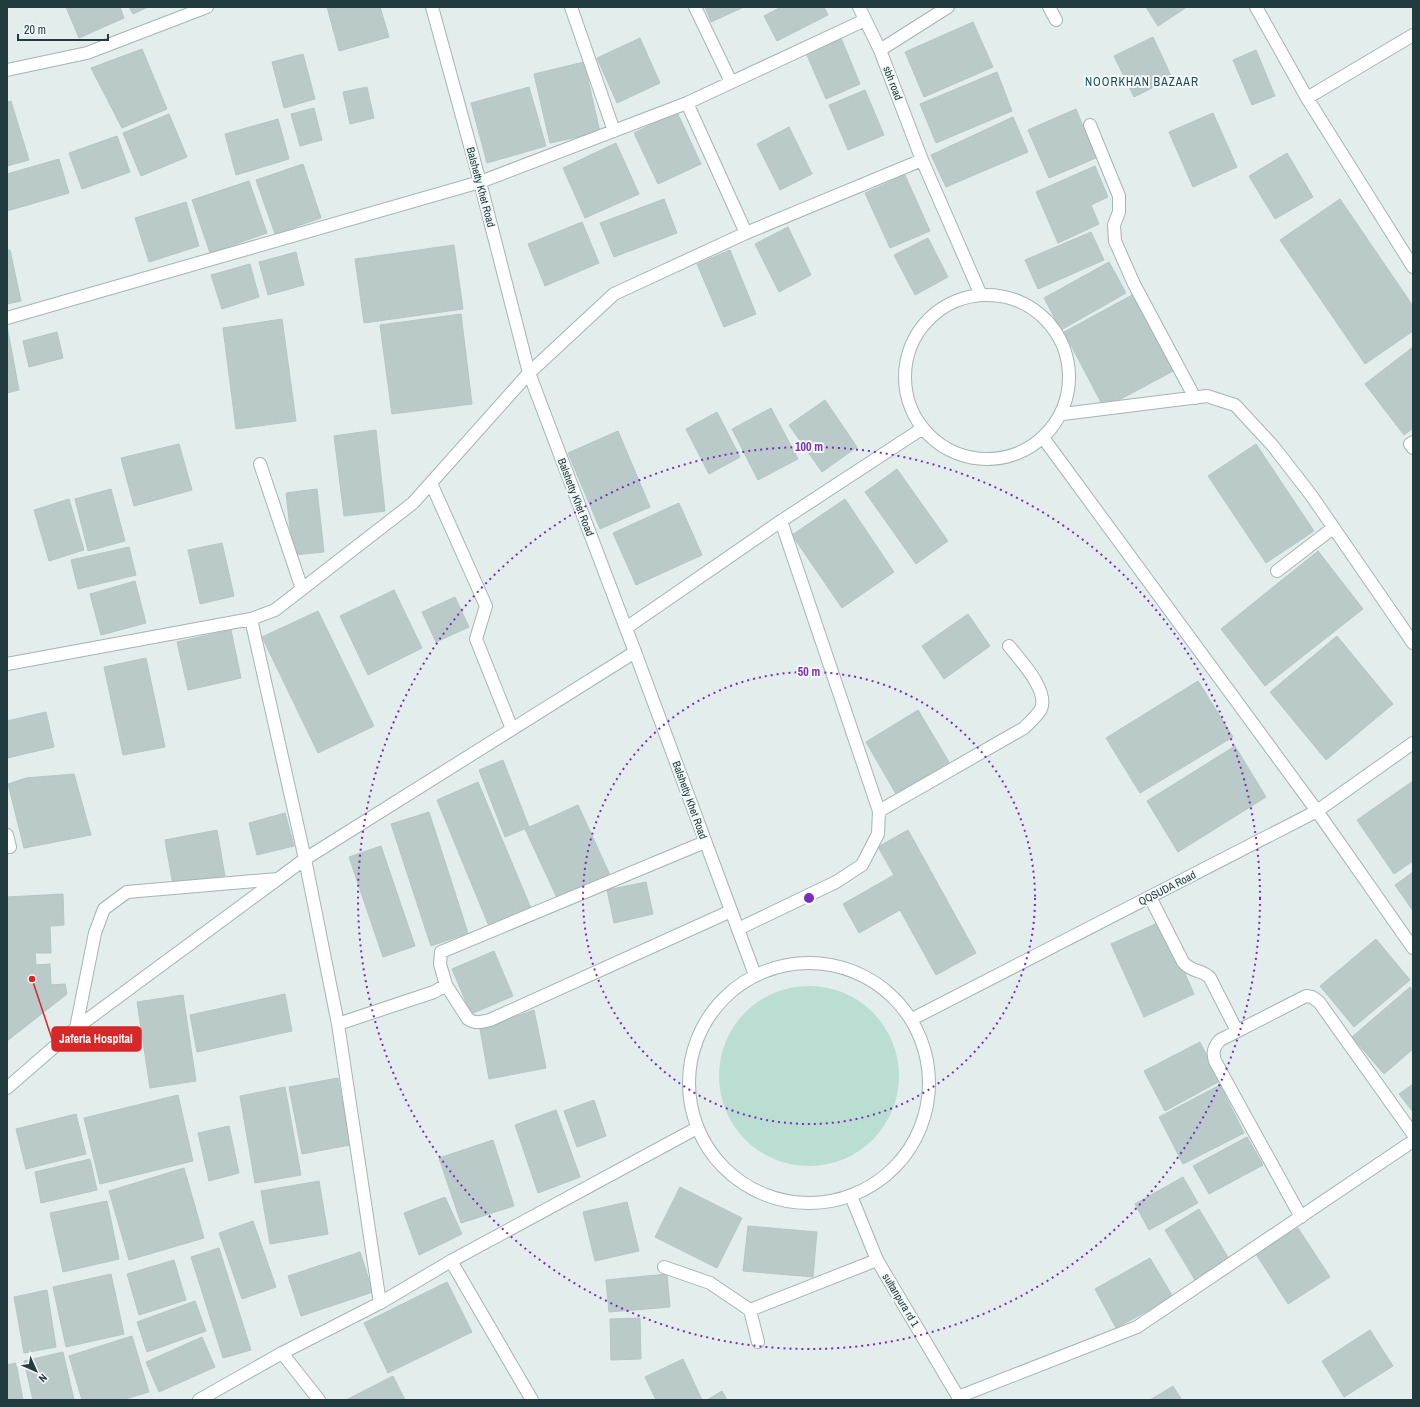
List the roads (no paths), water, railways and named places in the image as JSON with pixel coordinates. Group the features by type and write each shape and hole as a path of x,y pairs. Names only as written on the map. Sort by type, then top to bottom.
{"street":[{"path":"7,70 87,53 207,7"},
{"name":"Balshetty Khet Road","path":"432,7 480,182 529,373 755,975"},
{"path":"571,7 614,131"},
{"path":"695,7 731,82"},
{"name":"sbh road","path":"859,7 880,50 922,160 980,293"},
{"path":"880,50 948,7"},
{"path":"1049,7 1056,20"},
{"path":"1256,7 1307,98 1413,267"},
{"path":"7,318 480,182 687,103 865,20"},
{"path":"1307,98 1413,35"},
{"path":"687,103 746,233"},
{"path":"1090,125 1120,196 1119,212 1114,225 1114,241 1134,284 1195,398"},
{"path":"7,664 251,619 275,610 413,503 529,373 614,294 746,233 922,160"},
{"path":"980,293 1028,304 1062,339 1071,376 1063,414 1044,439 1003,460 958,456 920,430 903,389 910,344 938,309 980,293"},
{"path":"1063,414 1207,396 1235,405 1278,452 1311,495 1413,643"},
{"path":"626,628 781,521 920,430"},
{"path":"1044,439 1317,811 1413,948"},
{"path":"1413,442 1410,444 1413,448"},
{"path":"260,464 302,589"},
{"path":"431,484 486,606 476,639 512,729"},
{"path":"738,930 836,882 862,864 878,834 879,811 781,521"},
{"path":"1277,571 1334,528"},
{"path":"251,619 305,859 338,1024 380,1303"},
{"path":"879,811 1024,728 1033,719 1041,708 1042,694 1034,678 1009,646"},
{"path":"7,1088 76,1028 305,859 635,652"},
{"name":"QQSUDA Road","path":"912,1019 1317,811 1413,743"},
{"path":"7,835 10,847"},
{"path":"705,842 442,952 440,964 446,986 468,1019 474,1022 490,1020 731,911"},
{"path":"76,1028 95,933 104,909 128,892 278,879"},
{"path":"1150,897 1184,962 1190,969 1203,972 1210,978 1237,1031"},
{"path":"794,961 842,967 886,990 912,1019 928,1062 928,1103 912,1144 885,1176 850,1196 813,1203 771,1198 739,1182 712,1155 697,1128 688,1091 691,1060 704,1023 726,996 755,975 794,961"},
{"path":"338,1024 434,992 446,986"},
{"path":"1301,1217 1214,1056 1215,1046 1220,1040 1306,996 1312,997 1319,1002 1413,1134"},
{"path":"199,1400 282,1353 380,1303 451,1261 697,1128"},
{"path":"959,1398 1137,1328 1413,1141"},
{"name":"sultanpura rd 1","path":"850,1196 877,1260 959,1398"},
{"path":"750,1310 877,1260"},
{"path":"451,1261 532,1400"},
{"path":"664,1267 710,1283 750,1310 758,1342"},
{"path":"282,1353 319,1400"}],"place":[{"name":"Jaferia Hospital","path":"32,979"}],"district":[{"name":"NOORKHAN BAZAAR","path":"1142,82"}]}
